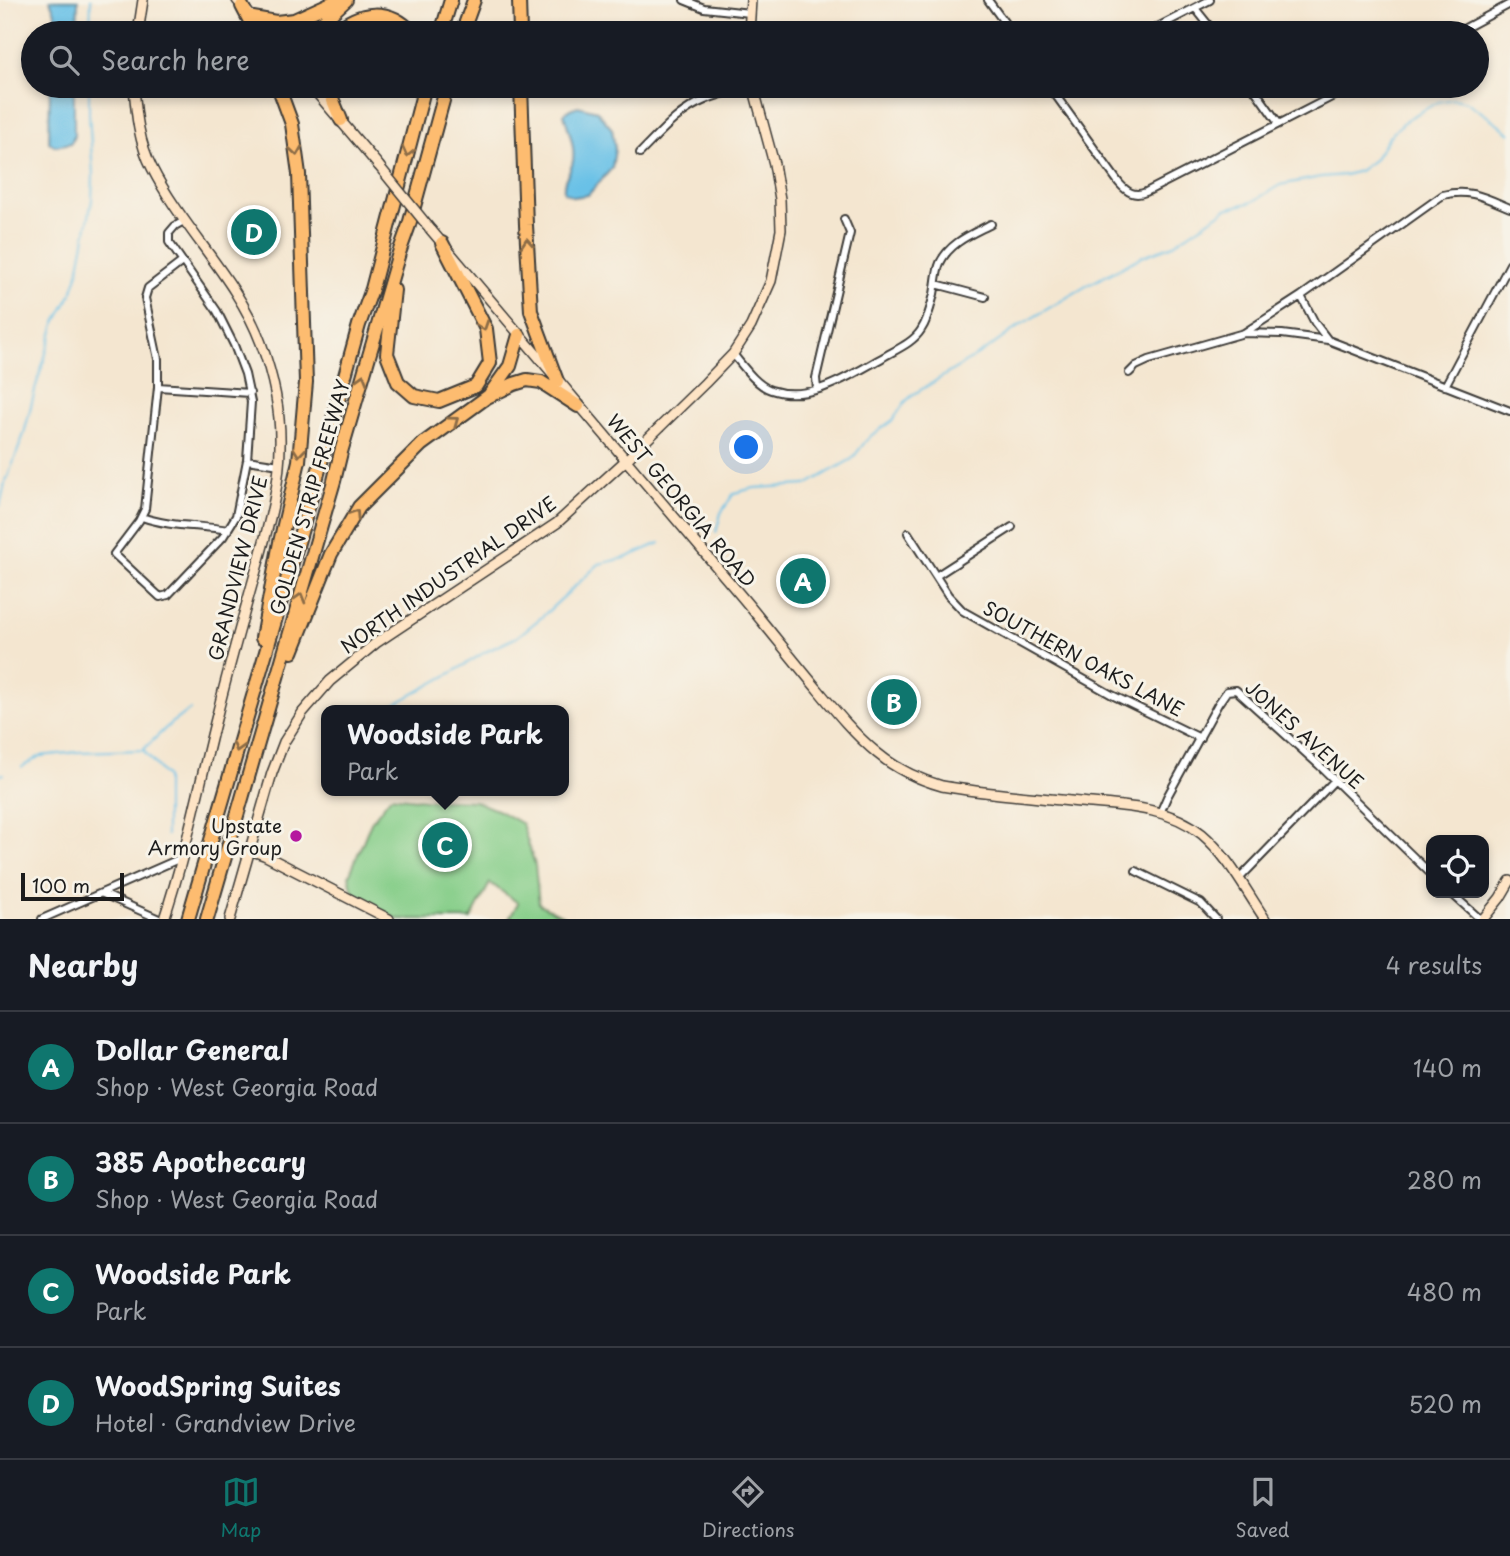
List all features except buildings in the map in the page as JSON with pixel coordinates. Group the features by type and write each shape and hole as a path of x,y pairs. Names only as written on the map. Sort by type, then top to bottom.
{"highway":[{"path":"285,21 294,20 338,0"},
{"path":"323,21 346,0"},
{"path":"445,21 451,0"},
{"path":"467,21 474,0"},
{"path":"519,0 520,21"},
{"path":"240,3 250,21"},
{"path":"350,21 374,14 386,15 398,21"},
{"path":"253,18 270,21"},
{"path":"248,710 280,542 299,461 306,382 299,174 292,124 282,98"},
{"path":"332,98 341,120"},
{"name":"GOLDEN STRIP FREEWAY","path":"188,919 352,347 372,289 420,98"},
{"name":"GOLDEN STRIP FREEWAY","path":"207,919 444,98"},
{"path":"521,98 531,311 557,380"},
{"path":"399,253 387,354 398,382 414,397 439,401 476,386 490,363 486,329 442,243"},
{"path":"487,397 510,366 519,335"},
{"path":"268,710 331,554 359,507 421,444 487,397 527,380 541,382 578,405"}],"street":[{"path":"140,21 143,0"},
{"path":"684,0 704,8 750,13"},
{"path":"750,21 751,0"},
{"path":"988,0 1003,21"},
{"path":"1170,21 1210,0"},
{"path":"240,3 256,21"},
{"path":"1478,21 1510,4"},
{"path":"1195,8 1205,21"},
{"name":"GRANDVIEW DRIVE","path":"135,98 139,128 151,167 184,221 242,302 260,341 272,379 281,445 274,502 216,719 187,842 162,919"},
{"name":"WEST GEORGIA ROAD","path":"322,98 866,744 888,762 914,776 942,786 1133,808 1172,816 1189,825 1219,851 1262,918"},
{"path":"640,153 670,122 709,98"},
{"name":"NORTH INDUSTRIAL DRIVE","path":"230,919 272,773 284,742 303,712 330,681 376,643 557,523 625,461 733,354 751,326 771,281 781,230 780,199 774,164 756,98"},
{"path":"1058,98 1119,183 1133,194 1146,192 1330,98"},
{"path":"1261,98 1279,124"},
{"path":"1129,373 1149,360 1244,333 1443,195 1468,192 1510,208"},
{"path":"817,389 816,377 850,233 844,219"},
{"path":"182,262 148,288 145,298 158,359 158,387 145,509 114,554 160,597 168,595 223,537 236,516 247,460 251,402 234,345 217,311 169,242 169,233 184,221"},
{"path":"733,354 767,389 784,394 804,393 838,382 908,343 921,330 931,305 940,264 950,249 962,239 991,224"},
{"path":"1445,386 1510,264"},
{"path":"936,284 985,297"},
{"path":"1301,296 1315,323 1328,340"},
{"path":"1244,333 1282,334 1328,340 1510,411"},
{"path":"158,387 250,393"},
{"path":"247,460 280,465"},
{"path":"142,517 155,522 228,530"},
{"path":"936,576 1013,527"},
{"name":"SOUTHERN OAKS LANE","path":"908,533 954,602 973,617 1112,695 1200,738"},
{"name":"JONES AVENUE","path":"1160,813 1225,693 1236,690 1426,869"},
{"path":"1238,879 1334,780"},
{"path":"250,850 389,919"},
{"path":"42,919 181,858"},
{"path":"1136,871 1201,903 1216,919"},
{"path":"1457,898 1482,919 1510,881"},
{"path":"103,894 162,919"}],"green space":[{"path":"391,796 475,801 522,824 535,865 539,904 569,919 509,919 518,903 490,883 471,919 397,919 354,897 349,876 371,822"}],"water":[{"path":"50,0 78,0 77,21 55,21"},
{"path":"50,98 74,98 74,136 71,143 55,146 49,142"},
{"path":"578,106 597,111 612,129 615,149 612,168 588,195 574,197 564,192 573,153 564,114"}],"waterway":[{"path":"90,21 91,0"},
{"path":"0,506 6,478 24,434 55,324 77,278 92,200 89,98"},
{"path":"716,532 721,513 734,493 754,488 806,485 852,459 869,437 893,420 914,394 989,348 1022,324 1143,256 1171,246 1226,209 1252,202 1280,185 1359,171 1374,160 1388,138 1406,120 1438,102 1454,99 1467,102 1510,134"},
{"path":"394,705 485,652 517,637 599,564 625,558 660,543"},
{"path":"22,767 40,756 143,750 171,723 190,710"},
{"path":"143,750 166,777 166,835"},
{"path":"0,775 4,774"}],"place":[{"name":"WoodSpring Suites","path":"254,232"},
{"name":"Dollar General","path":"803,581"},
{"name":"385 Apothecary","path":"894,702"},
{"name":"Upstate Armory Group","path":"296,836"},
{"name":"Woodside Park","path":"445,845"}]}
